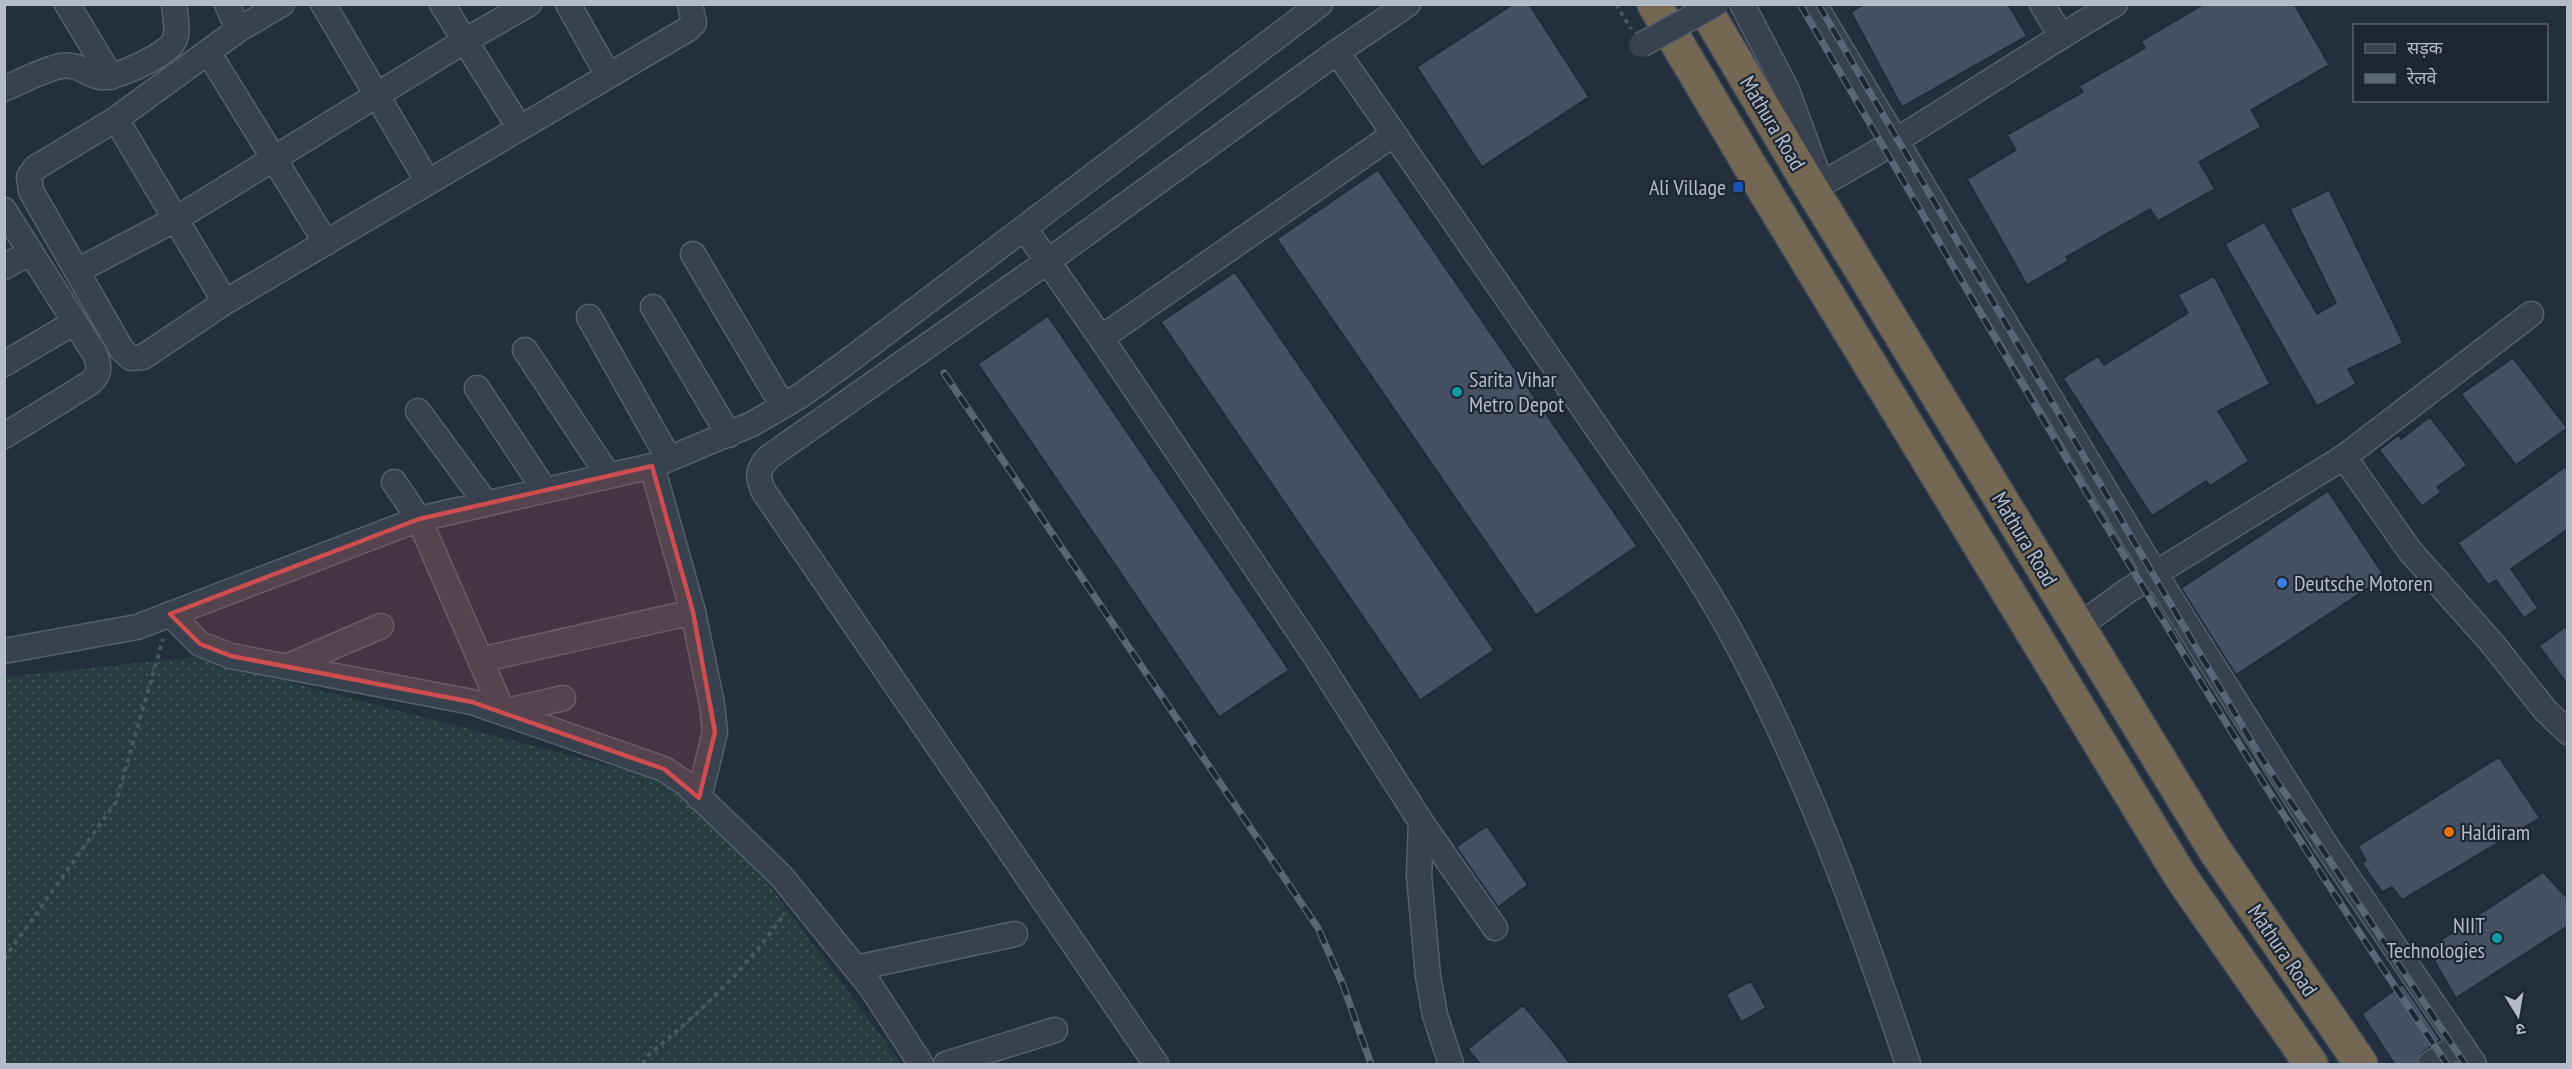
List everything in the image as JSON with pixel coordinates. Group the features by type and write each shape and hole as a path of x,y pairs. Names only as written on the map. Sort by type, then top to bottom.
{"highway":[{"name":"Mathura Road","path":"1654,4 1778,213 2181,877 2311,1065"},
{"name":"Mathura Road","path":"1702,4 1817,187 1839,234 2214,849 2361,1065"}],"street":[{"path":"67,4 111,77"},
{"path":"4,89 60,67 72,65 101,77 122,74 170,47 175,39 176,30 174,4"},
{"path":"228,4 238,30"},
{"path":"282,4 238,30 116,119 35,168 29,177 31,191 122,350 131,358 142,357 225,302 688,29 694,23 690,4"},
{"path":"323,4 428,182"},
{"path":"442,4 519,128"},
{"path":"77,271 176,219 466,40 529,4"},
{"path":"568,4 608,75"},
{"path":"4,651 137,627 419,519 660,462 729,435 783,406 857,355 1320,4"},
{"path":"1156,1065 764,492 758,473 768,457 1048,261 1337,52 1408,4"},
{"path":"1641,45 1716,4"},
{"path":"1742,4 1786,88 1817,187 1896,141 2115,4"},
{"path":"1814,4 2156,575 2325,844 2474,1065"},
{"path":"2042,4 2061,36"},
{"path":"208,52 326,243"},
{"path":"1337,52 1676,541 1728,627 1761,691 1817,814 1856,916 1908,1065"},
{"path":"116,119 225,302"},
{"path":"1101,338 1394,134"},
{"path":"4,436 96,377 99,366 95,354 31,252 6,217"},
{"path":"1025,229 1316,657 1421,822 1495,928"},
{"path":"4,267 31,252"},
{"path":"693,254 783,406"},
{"path":"653,307 729,435"},
{"path":"2078,627 2127,591 2344,457 2531,314"},
{"path":"589,317 660,462 712,704 715,732 699,798"},
{"path":"4,364 75,322"},
{"path":"525,350 608,475"},
{"path":"477,387 544,489"},
{"path":"418,411 485,502"},
{"path":"2344,457 2410,551 2491,642 2546,711 2568,732"},
{"path":"394,482 419,519 503,712"},
{"path":"480,660 693,612"},
{"path":"170,614 200,644 231,656 472,702 664,769 685,783 782,877 856,968 921,1065"},
{"path":"286,668 381,627"},
{"path":"503,712 563,698"},
{"path":"1421,822 1419,875 1428,976 1435,1015 1451,1065"},
{"path":"856,968 1015,934"},
{"path":"946,1065 1054,1030"},
{"path":"2430,1065 2460,1044"}],"path":[{"path":"1616,4 1641,45"},
{"path":"4,959 116,802 170,614"},
{"path":"644,1065 645,1059 721,992 761,946 797,895"}],"highlighted area":[{"path":"652,466 693,612 715,732 699,798 664,769 472,702 231,656 200,644 170,614 419,519"}],"green space":[{"path":"194,657 698,789 902,1064 5,1064 5,677"}],"building":[{"path":"1513,4 1529,4 1589,97 1482,167 1417,67"},
{"path":"1864,4 2008,4 2027,36 1902,107 1851,12"},
{"path":"2204,4 2294,4 2329,65 2251,110 2261,127 2199,162 2215,189 2158,221 2150,209 2066,257 2068,261 2027,285 1967,179 2016,150 2007,135 2083,92 2079,86 2145,48 2141,41"},
{"name":"Sarita Vihar Metro Depot","path":"1378,170 1637,546 1536,615 1277,239"},
{"path":"2329,190 2403,343 2348,369 2356,384 2317,406 2225,244 2264,222 2317,314 2336,303 2290,209"},
{"path":"1235,272 1494,650 1420,700 1161,322"},
{"path":"2214,276 2270,384 2218,411 2249,461 2210,486 2206,481 2152,516 2063,378 2098,356 2104,365 2188,313 2178,295"},
{"path":"1048,316 1289,670 1219,717 978,364"},
{"path":"2513,358 2567,428 2516,465 2461,394"},
{"path":"2430,417 2467,465 2437,487 2441,492 2422,506 2379,450 2399,435 2401,439"},
{"path":"2568,465 2568,529 2511,569 2538,608 2524,618 2496,580 2488,585 2458,543"},
{"name":"Deutsche Motoren","path":"2328,491 2385,577 2236,675 2181,588"},
{"path":"2568,625 2568,685 2539,646"},
{"name":"Haldiram","path":"2499,757 2540,818 2402,900 2392,887 2382,892 2362,863 2366,860 2358,846"},
{"path":"1487,826 1528,885 1498,907 1456,847"},
{"name":"NIIT Technologies","path":"2543,872 2568,899 2568,926 2456,998 2428,949"},
{"path":"1751,981 1766,1008 1741,1022 1726,994"},
{"path":"2403,984 2440,1040 2422,1053 2416,1065 2395,1065 2362,1014"},
{"path":"1523,1005 1571,1065 1481,1065 1468,1049"}],"railway":[{"path":"1800,4 2114,540 2277,804 2447,1064"},
{"path":"1818,4 2257,751 2465,1064"},
{"path":"944,373 1318,928 1343,985 1371,1064"}],"place":[{"name":"Ali Village","path":"1738,187"},
{"name":"Sarita Vihar Metro Depot","path":"1457,392"},
{"name":"Deutsche Motoren","path":"2282,583"},
{"name":"Haldiram","path":"2449,832"},
{"name":"NIIT Technologies","path":"2497,938"}]}
